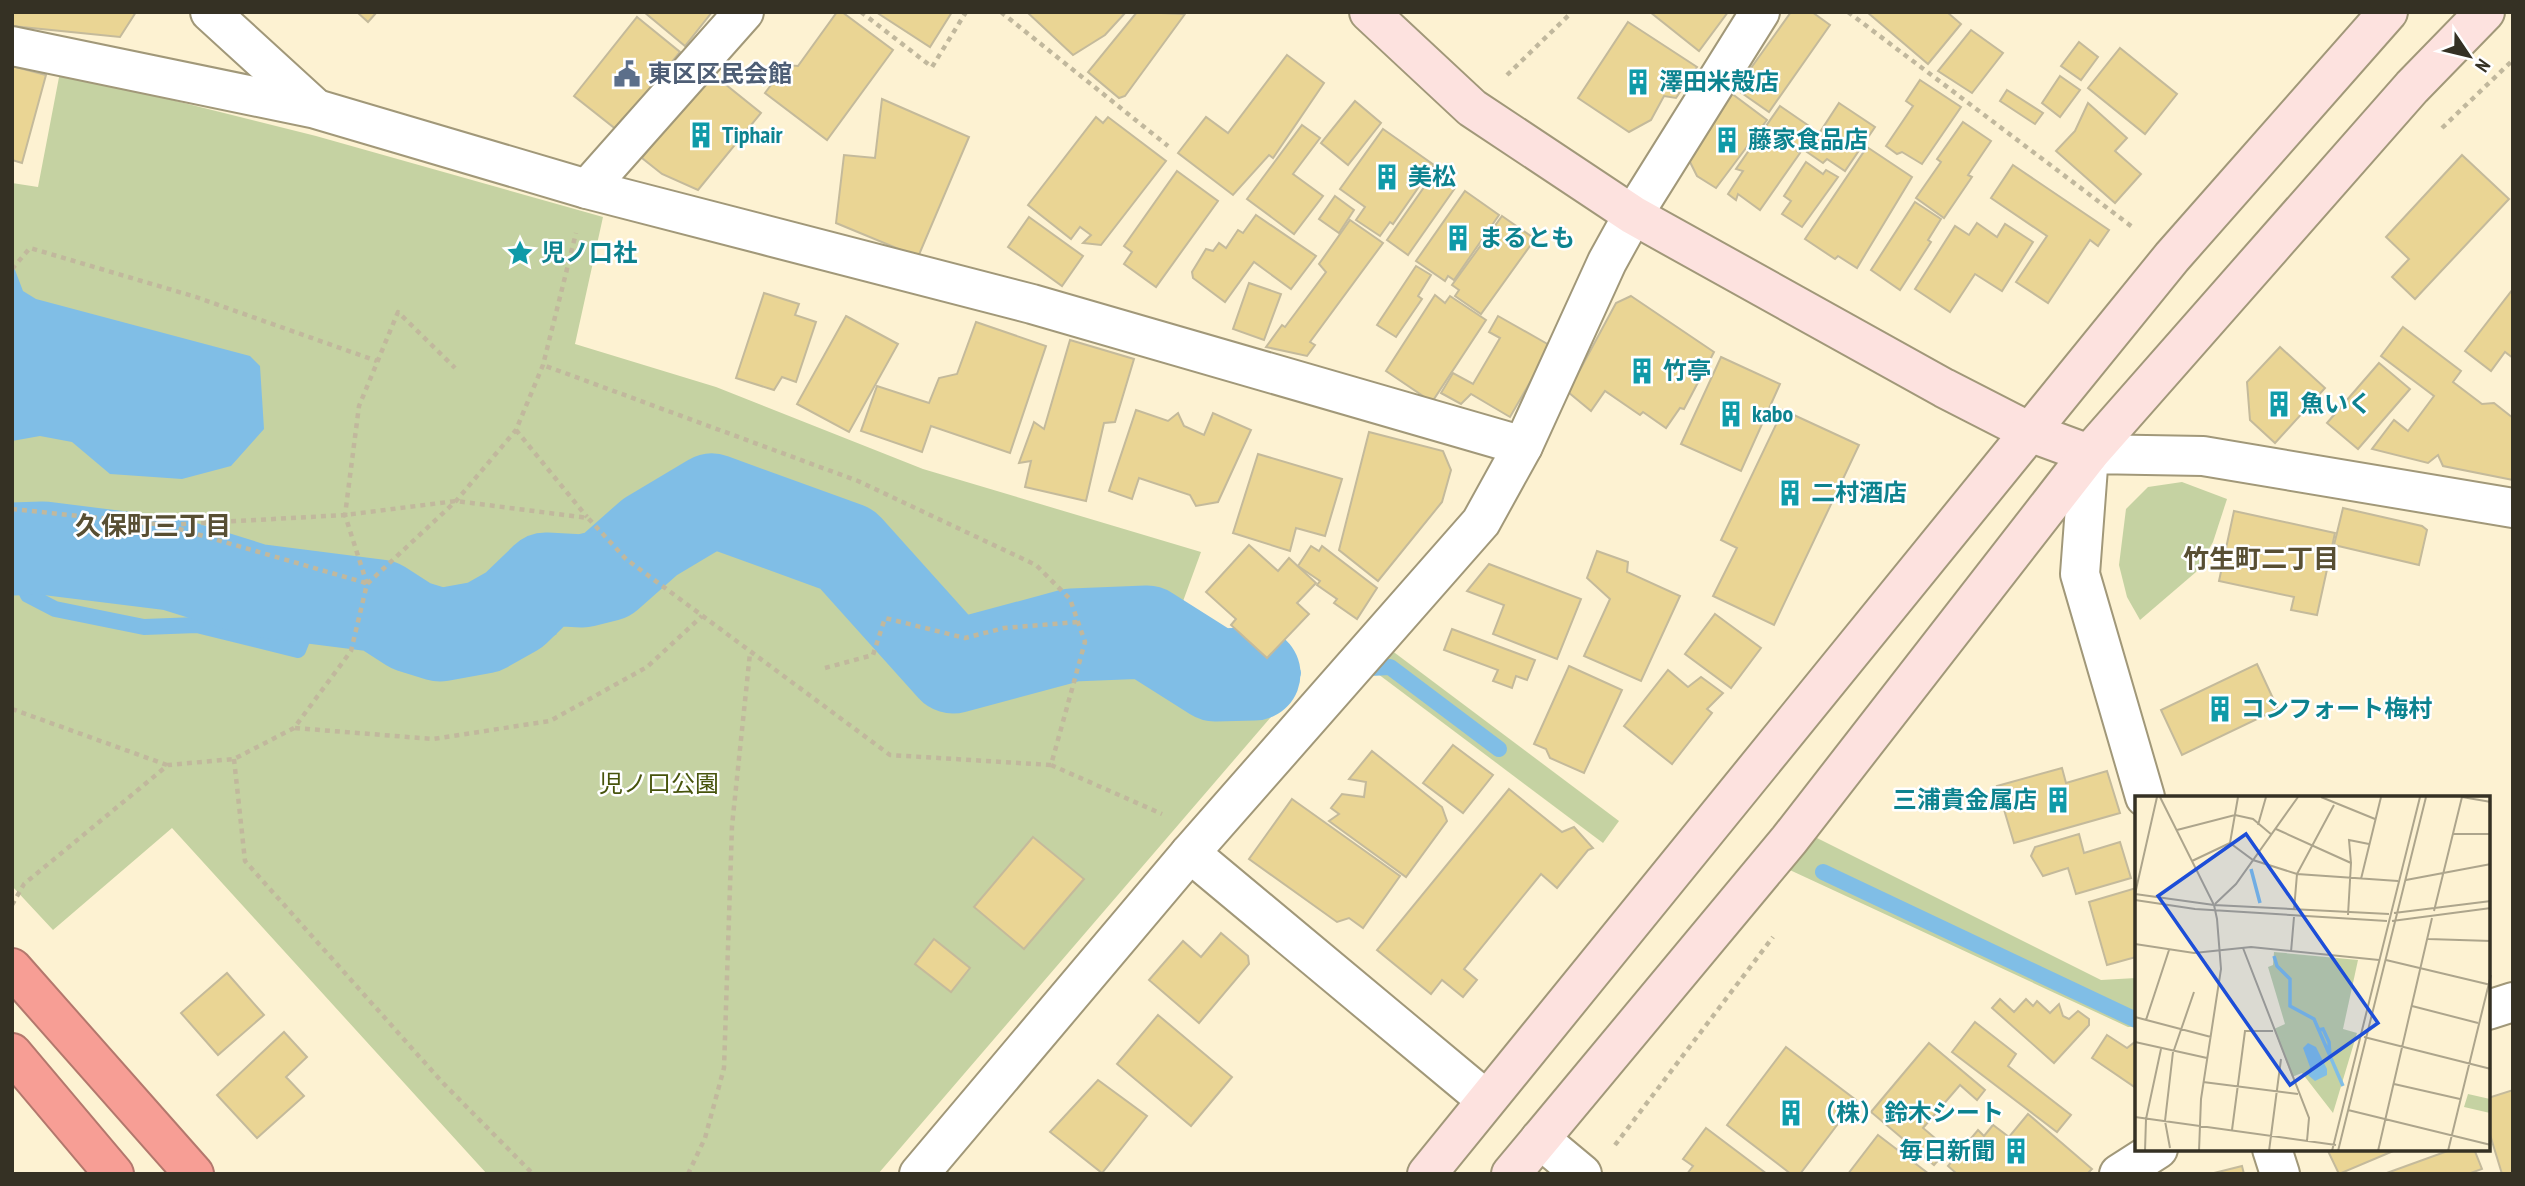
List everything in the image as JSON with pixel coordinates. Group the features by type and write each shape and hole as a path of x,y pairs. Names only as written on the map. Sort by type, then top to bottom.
{"highway":[{"path":"12,968 194,1174"},
{"path":"12,1053 114,1174"}],"street":[{"path":"211,12 316,109"},
{"path":"587,189 744,12"},
{"path":"1369,12 1472,108 1633,215 1944,388 2032,433 2090,454 2203,456 2513,508"},
{"path":"919,1174 1198,843 1481,522 1523,446 1608,262 1633,215 1760,12"},
{"path":"1427,1174 1485,1099 2032,433 2172,257 2388,12"},
{"path":"1511,1174 1789,840 2090,454 2412,87 2485,12"},
{"path":"12,46 316,109 587,189 1032,304 1523,446"},
{"path":"2090,454 2080,574 2145,796"},
{"path":"1198,843 1485,1099"},
{"path":"2490,1009 2513,1002"},
{"path":"1539,1139 1582,1174"},
{"path":"2119,1174 2155,1151"},
{"path":"2273,1151 2280,1174"}],"path":[{"path":"861,12 932,67 966,12"},
{"path":"1001,12 1168,146"},
{"path":"1472,108 1572,12"},
{"path":"1848,12 2172,257"},
{"path":"367,584 456,501 516,430 543,365 587,189"},
{"path":"12,269 30,248 267,320 377,361"},
{"path":"12,709 168,765 233,759 294,728 351,651 367,584 345,515 359,405 398,312 455,368"},
{"path":"543,365 858,481 1036,565 1070,599 1085,642 1051,765"},
{"path":"516,430 625,559 890,755 1051,765 1198,843"},
{"path":"12,509 166,525 345,515 456,501 588,517"},
{"path":"166,525 367,584"},
{"path":"294,728 433,739 550,721 647,667 702,616"},
{"path":"825,668 873,656 885,618 965,639 1004,628 1036,628 1078,622"},
{"path":"688,1174 705,1138 724,1068 732,826 750,652"},
{"path":"233,759 245,861 442,1082 533,1174"},
{"path":"12,905 24,884 168,765"}],"green space":[{"name":"児ノ口公園","path":"60,72 316,136 603,217 575,344 716,387 923,469 1201,552 1182,604 1289,696 878,1174 487,1174 172,828 53,930 12,886 12,183 38,187"},
{"path":"2182,482 2227,499 2213,542 2196,572 2140,620 2127,597 2119,565 2126,509 2148,487"},
{"path":"1387,647 1619,821 1603,843 1370,668"},
{"path":"1805,832 2101,980 2135,978 2135,1027 2128,1027 1779,865"}],"water":[{"path":"12,262 23,291 36,299 250,356 260,366 264,429 231,466 182,479 110,474 72,442 40,436 12,441"},
{"path":"522,604 557,634 494,666 474,673 432,675 410,669 387,657 383,642 392,627 451,635 494,621"}],"building":[{"path":"12,12 136,12 120,37 12,26"},
{"path":"357,12 377,12 368,22"},
{"path":"644,12 712,12 685,46"},
{"path":"837,12 842,12 893,50 827,140 765,93 786,65 798,66"},
{"path":"876,12 952,12 930,47"},
{"path":"1027,12 1126,12 1105,35 1073,55"},
{"path":"1137,12 1185,14 1125,96 1119,98 1088,72"},
{"path":"1650,12 1728,12 1699,51"},
{"path":"1791,12 1812,12 1830,25 1769,112 1736,89"},
{"path":"1867,12 1947,12 1961,24 1928,64"},
{"name":"東区区民会館","path":"637,17 680,52 617,130 574,96"},
{"name":"澤田米殻店","path":"1628,22 1697,67 1676,98 1664,96 1651,120 1629,132 1578,98"},
{"path":"1971,30 2003,53 1972,93 1938,71"},
{"path":"2079,42 2098,57 2081,80 2061,66"},
{"path":"2120,48 2177,94 2145,134 2088,88"},
{"path":"1287,55 1324,83 1273,158 1269,155 1233,195 1178,153 1206,117 1228,133"},
{"path":"12,66 46,75 22,163 12,160"},
{"name":"Tiphair","path":"710,72 761,113 698,190 662,174 642,158"},
{"path":"2060,76 2080,90 2060,117 2042,103"},
{"path":"1920,80 1961,107 1922,164 1902,152 1897,154 1886,146 1913,106 1906,101"},
{"path":"2007,90 2043,113 2035,124 2000,101"},
{"name":"藤家食品店","path":"1731,93 1767,120 1716,188 1697,176 1689,160"},
{"path":"882,99 969,137 918,257 836,223 844,155 875,158"},
{"path":"1355,101 1381,123 1348,165 1321,143"},
{"path":"1839,103 1875,127 1845,171 1827,159 1823,163 1807,152"},
{"path":"2088,103 2127,138 2115,151 2141,174 2115,203 2056,151 2075,131"},
{"path":"1780,106 1812,128 1797,151 1800,153 1760,210 1738,194 1736,200 1728,194 1743,171 1736,169"},
{"path":"1096,117 1103,123 1108,117 1166,161 1101,245 1083,243 1091,235 1080,227 1071,239 1028,205"},
{"path":"1963,122 1991,141 1968,175 1972,177 1944,218 1916,198 1941,162 1937,159"},
{"path":"1302,125 1320,138 1293,174 1323,196 1294,234 1247,199"},
{"name":"美松","path":"1383,129 1434,165 1393,224 1390,222 1380,236 1356,220 1365,207 1340,189"},
{"path":"1867,147 1912,177 1857,268 1838,256 1835,259 1805,239"},
{"path":"2462,155 2509,199 2415,299 2392,277 2409,259 2386,237"},
{"path":"1806,162 1823,174 1826,170 1838,177 1802,227 1782,214 1791,201 1784,196"},
{"path":"2013,165 2109,230 2098,246 2090,240 2048,303 2016,282 2047,236 1991,198"},
{"path":"1177,171 1218,201 1156,287 1124,264 1132,252 1124,246"},
{"path":"1434,173 1455,188 1408,255 1387,240"},
{"name":"まるとも","path":"1465,191 1499,215 1454,280 1448,276 1445,281 1416,261"},
{"path":"1335,196 1354,210 1339,233 1319,219"},
{"path":"1915,202 1941,219 1928,240 1931,242 1900,290 1871,270"},
{"path":"1256,215 1316,256 1291,289 1254,262 1225,302 1193,278 1192,272 1206,249 1213,251 1219,243 1226,248 1238,230 1243,233"},
{"path":"1502,216 1535,239 1481,314 1455,296 1459,290 1452,285"},
{"path":"1029,217 1083,256 1062,286 1008,247"},
{"path":"1350,220 1383,243 1310,342 1315,345 1307,356 1266,347 1282,325 1285,327 1326,272 1319,264"},
{"path":"1977,223 1997,237 2005,224 2033,242 2002,291 1975,274 1950,312 1915,289 1955,226 1969,235"},
{"path":"1416,266 1431,275 1418,296 1422,299 1396,337 1377,325"},
{"path":"1249,283 1281,294 1264,340 1233,329"},
{"path":"2513,289 2513,358 2505,352 2491,371 2465,351"},
{"path":"764,293 799,304 795,315 816,322 796,382 782,377 774,390 736,378"},
{"path":"1435,295 1445,303 1450,296 1486,320 1432,402 1386,371"},
{"name":"竹亭","path":"1631,296 1714,352 1684,409 1680,408 1666,428 1643,412 1640,415 1605,391 1591,411 1568,392 1616,303"},
{"path":"846,316 898,344 849,432 797,404"},
{"path":"1498,316 1551,346 1510,417 1471,394 1461,404 1441,393 1453,373 1473,384 1500,338 1489,332"},
{"path":"976,322 1046,346 1010,453 931,426 922,452 861,431 877,386 929,403 939,378 957,374"},
{"path":"2403,327 2461,371 2453,382 2482,404 2494,403 2513,418 2513,480 2443,466 2438,455 2428,463 2372,449 2394,420 2408,431 2434,396 2381,356"},
{"path":"1070,340 1134,359 1115,422 1104,423 1086,501 1025,487 1031,461 1019,463 1034,422 1044,429"},
{"name":"魚いく","path":"2280,347 2325,388 2275,443 2250,420 2247,382"},
{"name":"kabo","path":"1721,357 1780,384 1741,471 1681,444"},
{"path":"2379,363 2410,389 2358,449 2327,423"},
{"path":"1136,410 1168,421 1178,413 1184,426 1204,435 1213,413 1251,430 1218,502 1196,506 1190,495 1139,478 1132,499 1109,491"},
{"name":"二村酒店","path":"1783,410 1859,445 1774,625 1713,596 1737,548 1721,540"},
{"path":"1369,432 1443,451 1451,470 1442,502 1378,581 1339,550"},
{"path":"1258,454 1342,479 1325,536 1296,528 1290,551 1233,533"},
{"path":"2343,508 2422,526 2427,530 2419,565 2334,545"},
{"path":"2234,511 2335,533 2317,615 2291,610 2294,597 2219,581"},
{"path":"1249,545 1278,571 1289,558 1316,583 1297,603 1309,614 1267,658 1231,625 1236,619 1206,592"},
{"path":"1311,546 1319,551 1322,546 1377,588 1357,619 1334,603 1337,599 1317,585 1320,581 1298,566"},
{"path":"1597,551 1628,562 1627,572 1680,596 1641,681 1584,656 1610,599 1587,578"},
{"path":"1489,564 1581,599 1557,659 1493,634 1504,605 1467,591"},
{"path":"1715,614 1761,648 1731,688 1685,654"},
{"path":"1452,629 1535,660 1527,680 1516,676 1512,688 1493,681 1498,670 1444,650"},
{"name":"コンフォート梅村","path":"2257,664 2278,709 2182,755 2161,710"},
{"path":"1569,666 1622,690 1584,773 1550,758 1546,749 1534,744"},
{"path":"1668,670 1688,687 1701,677 1723,693 1707,709 1712,713 1672,764 1624,726"},
{"path":"1453,745 1493,775 1463,813 1423,783"},
{"path":"1372,751 1442,807 1447,821 1406,877 1329,821 1339,814 1331,808 1342,794 1364,797 1366,782 1349,779"},
{"name":"三浦貴金属店","path":"2062,768 2066,783 2107,771 2120,813 2014,843 1997,786"},
{"path":"1509,789 1562,832 1574,827 1593,848 1588,850 1557,888 1541,874 1464,969 1477,980 1463,997 1442,980 1431,994 1377,950"},
{"path":"1292,799 1400,876 1363,928 1349,918 1337,922 1249,859"},
{"path":"2079,834 2084,853 2120,842 2131,878 2076,894 2068,868 2043,876 2031,856 2035,847"},
{"path":"1033,837 1084,879 1024,949 974,907"},
{"path":"2135,888 2135,957 2107,965 2089,902"},
{"path":"1221,933 1248,956 1249,964 1199,1023 1149,980 1183,941 1201,957"},
{"path":"934,939 970,968 951,992 915,964"},
{"path":"227,973 264,1015 218,1055 181,1013"},
{"path":"2000,999 2014,1012 2026,999 2033,1006 2037,1001 2050,1013 2059,1004 2063,1016 2069,1019 2078,1011 2089,1019 2089,1025 2054,1063 1992,1008"},
{"path":"1158,1015 1232,1077 1191,1126 1117,1064"},
{"path":"1975,1022 2016,1054 2008,1066 2071,1115 2057,1132 1952,1052"},
{"path":"284,1032 307,1057 286,1077 304,1096 257,1138 217,1095"},
{"path":"2107,1035 2127,1048 2135,1042 2135,1087 2092,1058"},
{"path":"1929,1043 1985,1090 1977,1100 1960,1085 1923,1128 1948,1149 1934,1165 1871,1112"},
{"name":"（株）鈴木シート","path":"1786,1047 1856,1100 1800,1174 1791,1174 1727,1125"},
{"path":"1098,1080 1147,1116 1102,1173 1050,1132"},
{"path":"2513,1090 2513,1174 2502,1174 2490,1135 2490,1097"},
{"name":"毎日新聞","path":"2028,1114 2092,1169 2087,1174 1957,1174 1948,1166 1978,1130 1984,1136 1993,1125 2009,1137"},
{"path":"1706,1128 1767,1174 1687,1174 1693,1166 1683,1159"},
{"path":"1878,1135 1929,1174 1848,1174"},
{"path":"2328,1151 2393,1151 2339,1174"},
{"path":"2447,1151 2475,1151 2482,1169 2468,1174 2384,1174"},
{"path":"2242,1166 2244,1174 2210,1174"}],"waterway":[{"path":"12,549 43,548 172,564 255,590 380,606 411,626 440,635 484,627 514,610 546,579 583,581 607,575 650,537 712,500 847,549 953,667 1072,635 1147,632 1215,675 1254,674"},
{"path":"12,549 16,570 28,595 55,609 144,627 197,625 298,650 318,599"},
{"path":"1370,668 1390,667 1499,749"},
{"path":"1254,674 1293,673"},
{"path":"1823,872 2135,1020"}],"place":[{"name":"東区区民会館","path":"627,74"},
{"name":"澤田米殻店","path":"1638,82"},
{"name":"Tiphair","path":"701,135"},
{"name":"藤家食品店","path":"1727,140"},
{"name":"美松","path":"1387,177"},
{"name":"まるとも","path":"1458,238"},
{"name":"児ノ口社","path":"520,253"},
{"name":"竹亭","path":"1642,371"},
{"name":"魚いく","path":"2279,404"},
{"name":"kabo","path":"1731,414"},
{"name":"二村酒店","path":"1790,493"},
{"name":"コンフォート梅村","path":"2220,709"},
{"name":"三浦貴金属店","path":"2058,800"},
{"name":"（株）鈴木シート","path":"1791,1113"},
{"name":"毎日新聞","path":"2016,1151"}],"district":[{"name":"久保町三丁目","path":"153,526"},
{"name":"竹生町二丁目","path":"2261,559"}]}
